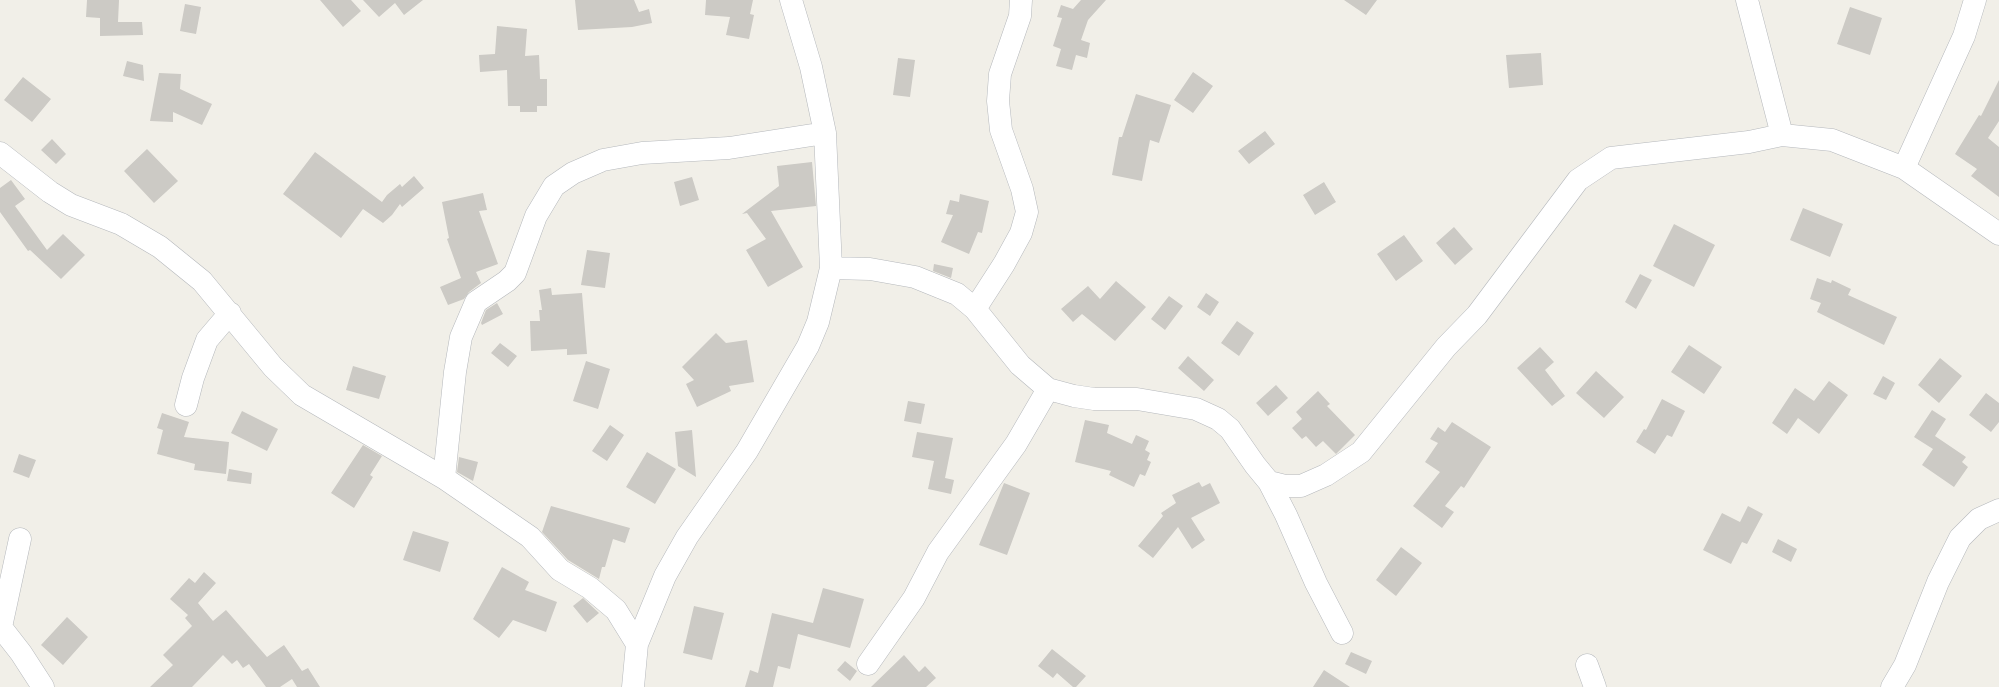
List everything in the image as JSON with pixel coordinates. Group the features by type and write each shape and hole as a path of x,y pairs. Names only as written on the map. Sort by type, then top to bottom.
{"street":[{"path":"633,687 637,644 665,576 687,537 747,451 808,346 818,322 831,268 825,133 811,68 791,0"},
{"path":"975,309 1004,264 1021,233 1027,212 1022,189 1001,130 998,101 1000,74 1020,16 1021,0"},
{"path":"1747,0 1782,135"},
{"path":"1904,168 1964,36 1975,0"},
{"path":"444,478 455,372 461,337 476,302 507,281 515,273 536,216 554,186 573,173 603,160 642,153 729,148 825,133"},
{"path":"1269,482 1285,486 1301,486 1326,475 1361,452 1446,347 1478,315 1578,180 1611,158 1749,142 1782,135 1832,140 1904,168 1999,234"},
{"path":"0,153 50,192 71,205 121,224 160,247 202,281 230,313 273,367 302,394 444,478 530,537 560,570 590,588 616,610 637,644"},
{"path":"831,268 870,269 915,277 958,294 975,309 1020,365 1048,390 1094,399 1137,399 1196,409 1218,419 1230,429 1255,465 1269,482 1286,515 1316,583 1342,633"},
{"path":"186,405 193,378 207,340 230,313"},
{"path":"868,664 914,598 938,552 1016,444 1048,390"},
{"path":"1892,687 1905,665 1938,582 1960,538 1979,519 1999,510"},
{"path":"20,539 1,627 21,653 43,687"},
{"path":"1587,665 1595,687"}],"building":[{"path":"87,0 119,0 118,22 142,22 143,35 100,36 100,18 86,17"},
{"path":"320,0 351,0 361,11 343,27"},
{"path":"363,0 423,0 404,15 395,3 379,17"},
{"path":"575,0 634,0 639,12 649,9 652,23 632,27 578,30"},
{"path":"706,0 753,0 750,14 754,15 749,39 726,35 730,17 705,15"},
{"path":"1081,0 1106,0 1088,20 1081,40 1090,43 1087,58 1076,55 1072,70 1056,66 1061,49 1053,46 1062,18 1057,17 1061,5 1073,9"},
{"path":"1344,0 1377,0 1366,15"},
{"path":"185,4 201,7 196,34 180,31"},
{"path":"1850,7 1882,18 1870,55 1837,44"},
{"path":"497,26 527,29 525,56 539,55 540,79 547,79 547,106 537,106 537,112 520,112 520,106 508,106 507,70 480,72 479,55 495,54"},
{"path":"1541,53 1543,85 1509,88 1506,55"},
{"path":"898,58 915,60 910,97 893,95"},
{"path":"127,61 143,65 144,81 123,76"},
{"path":"1193,72 1213,86 1193,113 1174,100"},
{"path":"159,73 181,74 180,89 212,104 202,125 173,112 173,122 150,121"},
{"path":"23,77 51,99 32,122 4,100"},
{"path":"1999,80 1999,121 1988,138 1999,147 1999,197 1971,176 1977,169 1955,154 1979,115 1981,116"},
{"path":"1136,94 1171,105 1159,143 1150,140 1142,181 1112,175 1119,137 1122,137"},
{"path":"1265,131 1275,144 1249,164 1238,151"},
{"path":"52,139 66,154 56,164 41,150"},
{"path":"147,149 178,181 154,203 124,171"},
{"path":"315,152 382,202 387,195 400,184 402,187 414,176 424,188 402,207 400,204 392,215 383,223 363,209 341,238 283,194"},
{"path":"812,162 816,206 771,211 803,267 768,287 746,250 766,239 747,213 742,214 779,186 777,166"},
{"path":"692,177 699,200 680,206 674,182"},
{"path":"11,180 25,199 15,206 47,250 63,234 85,255 61,279 30,250 28,251 0,212 0,188"},
{"path":"1324,182 1336,202 1315,215 1303,195"},
{"path":"483,193 487,210 479,211 498,264 476,272 481,283 469,292 464,299 448,305 440,287 461,278 447,239 449,238 442,202"},
{"path":"960,194 989,201 982,233 978,232 969,254 941,242 953,215 946,214 950,200 959,202"},
{"path":"1803,208 1843,224 1830,257 1790,240"},
{"path":"1674,224 1715,245 1694,287 1653,266"},
{"path":"1454,227 1473,249 1455,265 1436,243"},
{"path":"1404,235 1423,261 1396,281 1377,254"},
{"path":"587,250 610,253 605,288 581,285"},
{"path":"934,264 953,268 951,278 933,271"},
{"path":"1640,274 1652,280 1636,309 1625,302"},
{"path":"1817,278 1831,283 1832,280 1851,289 1848,295 1897,317 1884,345 1817,312 1821,303 1810,299"},
{"path":"1116,281 1146,307 1115,341 1082,314 1073,322 1061,309 1088,286 1100,299"},
{"path":"551,288 552,295 582,293 587,354 567,355 567,349 531,351 530,321 540,321 539,310 542,310 539,290"},
{"path":"1206,293 1219,302 1210,316 1197,307"},
{"path":"1169,296 1183,306 1165,330 1151,319"},
{"path":"497,303 503,314 482,325 481,323 486,310"},
{"path":"1237,321 1254,333 1239,356 1221,343"},
{"path":"716,333 726,343 747,340 754,382 729,386 731,391 697,407 686,384 694,380 682,367"},
{"path":"500,343 517,356 508,367 491,353"},
{"path":"1689,345 1722,367 1704,394 1671,372"},
{"path":"1540,347 1554,362 1545,370 1565,396 1552,406 1517,368"},
{"path":"1188,356 1214,380 1204,391 1178,368"},
{"path":"1940,358 1962,376 1939,403 1918,385"},
{"path":"586,361 610,369 598,409 573,401"},
{"path":"353,366 386,376 379,399 346,390"},
{"path":"1596,371 1624,397 1604,418 1576,393"},
{"path":"1883,376 1895,383 1886,400 1873,394"},
{"path":"1829,381 1848,395 1819,434 1798,418 1787,434 1772,423 1795,388 1814,401"},
{"path":"1276,385 1288,398 1268,416 1256,403"},
{"path":"1318,391 1330,404 1327,406 1355,435 1336,454 1323,441 1316,447 1306,436 1302,439 1292,428 1302,419 1296,412"},
{"path":"1986,393 1999,403 1999,422 1991,432 1969,415"},
{"path":"1662,399 1685,411 1672,437 1667,435 1655,454 1636,442 1644,429 1646,430"},
{"path":"908,401 925,404 921,424 904,421"},
{"path":"1932,410 1946,419 1935,436 1966,457 1962,462 1968,467 1954,487 1922,465 1933,449 1914,437"},
{"path":"242,411 278,429 267,451 231,433"},
{"path":"162,413 189,422 184,437 229,442 226,474 194,470 195,464 157,454 163,430 157,428"},
{"path":"1085,420 1109,425 1107,433 1132,444 1136,435 1149,441 1145,450 1150,453 1147,460 1151,462 1145,476 1140,474 1134,487 1109,475 1111,471 1075,462"},
{"path":"1452,422 1491,447 1464,488 1461,486 1445,506 1454,512 1442,528 1413,506 1440,472 1425,462 1438,443 1430,439 1438,427 1445,432"},
{"path":"610,425 624,435 607,461 592,451"},
{"path":"692,430 696,477 678,466 675,432"},
{"path":"917,432 953,438 945,478 954,480 951,494 928,489 934,461 912,457"},
{"path":"363,445 382,456 370,475 373,477 354,508 331,493"},
{"path":"647,452 676,469 655,504 626,487"},
{"path":"19,454 36,460 29,478 13,472"},
{"path":"459,457 478,462 473,481 457,472"},
{"path":"229,469 252,473 251,484 227,481"},
{"path":"1199,482 1202,487 1210,483 1220,503 1191,518 1205,540 1192,549 1178,527 1153,558 1138,546 1163,516 1161,513 1176,503 1172,495"},
{"path":"1004,483 1030,493 1007,555 979,545"},
{"path":"551,506 630,528 625,543 613,539 605,567 602,567 599,579 568,560 542,532"},
{"path":"1748,506 1763,514 1747,544 1742,542 1731,564 1703,550 1722,513 1740,522"},
{"path":"413,531 449,542 440,572 403,560"},
{"path":"1778,539 1797,549 1791,562 1772,552"},
{"path":"1401,547 1422,563 1396,596 1376,580"},
{"path":"502,567 529,582 525,590 557,602 546,632 513,620 499,638 473,619"},
{"path":"204,572 216,583 198,603 213,621 226,610 267,657 284,645 302,671 308,668 320,687 297,687 292,679 280,687 266,687 249,664 243,668 237,660 232,664 223,655 192,687 150,687 173,665 163,655 192,626 185,618 188,615 170,599 189,578 195,583"},
{"path":"823,588 864,599 850,648 798,634 790,669 778,666 773,687 745,687 750,670 758,673 772,613 813,623"},
{"path":"583,598 599,613 587,623 573,606"},
{"path":"694,606 724,613 712,660 683,653"},
{"path":"67,617 88,637 63,665 41,645"},
{"path":"1052,649 1086,676 1076,687 1073,687 1057,673 1053,678 1038,666"},
{"path":"1351,652 1372,661 1366,674 1345,664"},
{"path":"904,655 919,672 925,666 936,678 926,687 871,687"},
{"path":"845,661 857,671 850,681 837,670"},
{"path":"1324,670 1350,687 1313,687"}]}
